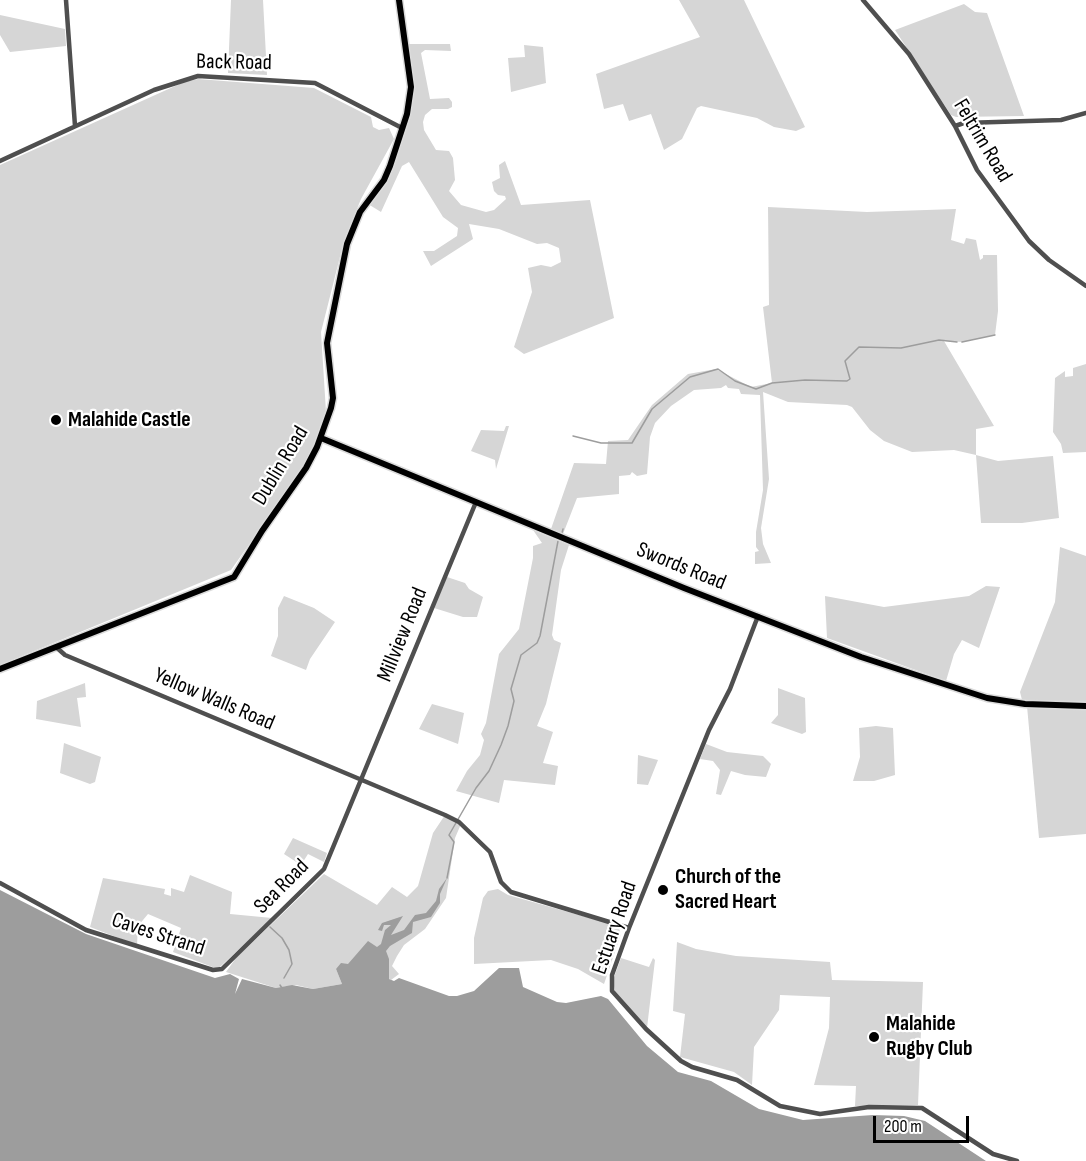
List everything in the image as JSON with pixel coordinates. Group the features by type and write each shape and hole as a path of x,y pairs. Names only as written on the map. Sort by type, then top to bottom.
{"main road":[{"name":"Dublin Road","path":"0,669 234,578 262,531 306,468 321,438 333,398 327,353 328,330 347,244 360,213 384,180 402,128 411,87 399,0"},
{"name":"Swords Road","path":"321,438 861,657 952,688 1003,701 1086,706"}],"street":[{"path":"66,0 75,126"},
{"name":"Feltrim Road","path":"862,0 909,54 955,126 976,170 1029,241 1049,260 1086,286"},
{"name":"Back Road","path":"0,161 154,90 198,76 310,82 402,128"},
{"path":"955,126 964,123 1070,119 1086,113"},
{"name":"Millview Road","path":"361,780 476,502"},
{"name":"Estuary Road","path":"758,616 730,689 709,730 629,928 612,975 612,991 646,1029 681,1061 692,1067 737,1080 780,1106 810,1113 869,1107 922,1108 993,1154 1017,1161"},
{"name":"Yellow Walls Road","path":"57,647 65,655 456,821 490,852 501,882 511,892 629,928"},
{"name":"Sea Road","path":"220,970 322,872 361,780"},
{"name":"Caves Strand","path":"0,883 86,930 136,947 173,955 220,970"}],"shaded area":[{"path":"231,0 263,0 267,75 228,73"},
{"path":"679,0 744,0 805,127 796,131 774,127 757,118 701,106 697,108 682,139 664,150 651,114 629,121 623,104 604,109 596,74 700,37"},
{"path":"964,4 975,12 987,13 1024,116 956,117 951,115 895,30"},
{"path":"0,15 65,29 66,46 10,52 0,35"},
{"path":"407,44 450,44 451,51 425,50 421,53 430,99 449,98 452,102 452,107 448,109 432,109 425,115 423,122 424,130 436,150 449,151 453,158 455,180 449,191 461,205 486,212 494,210 506,199 505,196 498,195 494,191 492,182 500,178 499,165 505,161 521,205 590,200 614,318 524,354 514,347 532,292 528,268 541,265 551,267 561,262 559,248 547,243 537,244 499,229 469,224 473,239 431,266 423,251 434,251 457,236 458,228 443,217 409,162 402,166 381,212 368,204 381,188 410,115 413,87"},
{"path":"524,45 543,47 546,83 511,92 508,58 525,57"},
{"name":"Malahide Castle","path":"198,79 314,88 371,117 373,127 379,130 389,128 394,139 361,199 344,241 321,332 326,412 314,446 298,475 231,570 0,665 0,165 184,82"},
{"path":"768,207 867,212 956,209 951,240 964,244 966,238 976,240 980,260 983,255 997,255 998,311 995,335 962,342 944,341 994,426 976,429 976,455 954,450 912,452 884,441 870,430 852,407 788,402 763,392 769,479 761,528 763,544 771,563 755,564 755,552 759,551 756,547 756,532 763,490 760,395 741,394 739,389 728,388 726,385 721,388 694,390 671,406 655,423 650,437 647,474 637,476 632,472 630,475 619,476 619,494 577,498 563,534 551,529 574,463 606,464 608,441 628,440 652,405 688,374 716,369 751,387 772,383 763,307 769,305"},
{"path":"1086,364 1086,452 1063,453 1061,444 1053,432 1055,378 1065,371 1065,377 1073,376 1073,368"},
{"path":"506,426 509,426 496,469 495,460 471,451 481,430 504,431"},
{"path":"976,455 998,461 1053,456 1059,518 1022,523 981,523"},
{"path":"533,530 569,545 561,570 552,635 554,640 561,643 546,704 537,726 553,732 543,763 558,766 555,785 504,780 499,803 456,791 467,771 480,755 484,740 481,734 486,723 499,654 519,629 533,558 533,546 542,543"},
{"path":"1060,547 1086,556 1086,702 1022,700 1020,692 1055,602"},
{"path":"447,577 465,583 469,589 483,597 477,617 463,617 434,608"},
{"path":"986,586 1000,587 979,648 962,640 954,654 946,681 827,638 825,596 884,607 969,596"},
{"path":"284,596 314,608 335,622 310,659 306,670 271,656 278,636 278,608"},
{"path":"85,683 86,697 77,698 81,727 36,719 37,701"},
{"path":"778,688 805,698 806,732 802,734 771,723 778,715"},
{"path":"432,704 464,713 458,744 419,729"},
{"path":"1027,706 1086,708 1086,834 1039,838"},
{"path":"876,726 893,728 895,775 874,781 853,781 860,757 859,728"},
{"path":"64,743 101,757 95,782 90,784 60,773"},
{"path":"706,744 727,752 763,756 771,764 766,777 731,771 721,795 716,794 720,770 713,761 700,759"},
{"path":"638,755 658,760 648,785 637,784"},
{"path":"445,815 461,824 455,838 446,898 425,929 404,945 392,966 399,974 391,980 388,978 389,959 348,964 336,969 342,984 313,989 296,985 276,988 226,972 236,958 324,874 377,905 392,887 407,897 418,886 433,833"},
{"path":"293,838 327,853 324,862 308,854 301,865 284,854"},
{"path":"190,875 232,892 230,914 272,918 220,967 215,968 173,952 181,928 148,914 138,926 137,945 90,927 103,878 165,889 164,894 171,896 171,888 184,892"},
{"path":"447,878 440,894 440,903 431,917 413,922 412,933 390,946 386,951 389,959 389,979 394,981 399,978 449,996 457,996 474,991 499,968 519,968 523,987 557,1002 566,1003 601,996 608,999 647,1046 678,1072 711,1081 759,1109 803,1120 873,1115 904,1116 925,1121 986,1161 0,1161 0,890 86,934 215,978 230,974 239,979 235,994 242,979 276,988 292,985 313,989 342,984 336,969 341,963 348,964 368,941 377,947 381,944 385,930 391,925 384,925 382,931 378,930 382,923 403,916 391,935 404,930 415,915 426,913 436,901 439,889"},
{"path":"498,889 508,895 618,926 621,934 604,984 578,969 551,960 474,964 474,938 483,898 488,891"},
{"path":"677,942 696,949 736,956 830,962 832,980 923,982 918,1105 855,1106 856,1086 814,1085 829,1028 830,997 780,995 779,1010 754,1047 752,1085 734,1072 680,1057 685,1014 673,1011"},
{"path":"621,958 649,967 653,958 655,960 647,1028 615,992 613,980"}],"waterway":[{"path":"962,342 995,335"},
{"path":"632,443 652,409 690,377 718,369 735,381 756,389 772,383 805,380 847,381 850,379 845,361 859,347 901,348 939,340 957,342"},
{"path":"573,436 601,443 631,443"},
{"path":"562,533 563,529"},
{"path":"447,878 454,842 449,835 476,788 489,771 501,745 514,701 511,689 521,655 537,643 540,636 558,541"},
{"path":"270,927 282,938 289,950 292,964 284,978"}],"place":[{"name":"Malahide Castle","path":"56,420"},
{"name":"Church of the Sacred Heart","path":"663,890"},
{"name":"Malahide Rugby Club","path":"874,1037"}]}
